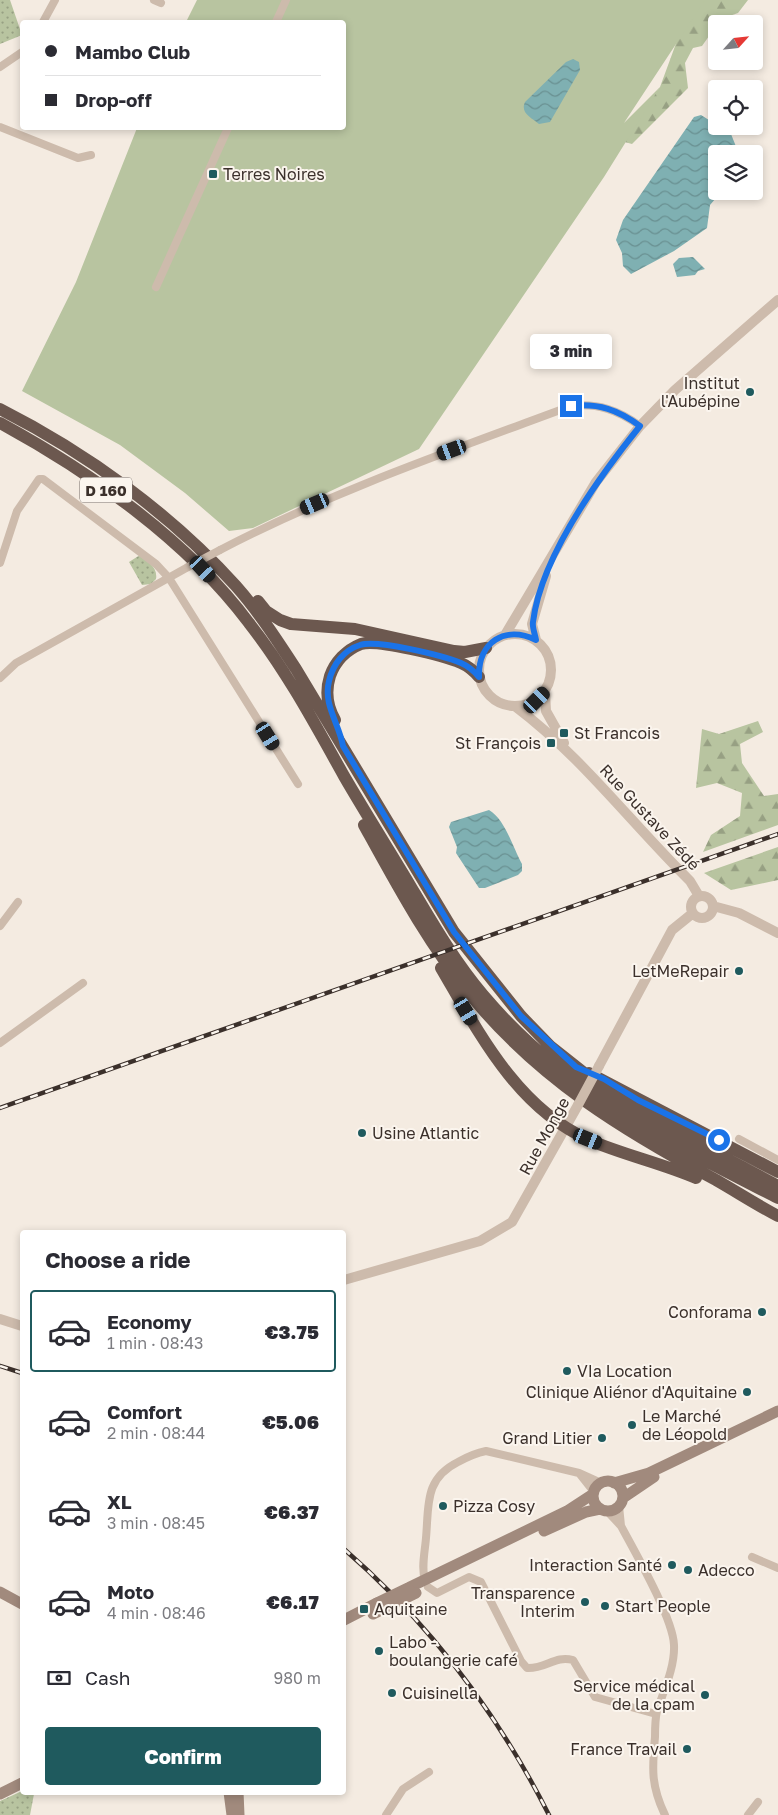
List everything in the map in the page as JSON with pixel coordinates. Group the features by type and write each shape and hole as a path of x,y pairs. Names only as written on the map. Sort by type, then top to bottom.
{"highway":[{"name":"D 160","path":"0,409 81,457 150,506 180,531 236,586 272,631 454,932 521,1016 576,1067 622,1103 778,1186"},
{"name":"D 160","path":"0,423 103,488 172,541 203,569 232,601 255,631 328,747 443,940 484,995 512,1026 549,1061 617,1112 778,1198"},
{"path":"236,586 250,593 266,611 280,620 291,624 355,628 454,651 465,652 486,648"},
{"path":"343,746 340,730 329,708 328,682 333,668 340,658 361,644 382,643 453,660 470,668 479,677"},
{"path":"328,747 331,768 414,915 424,938 499,1063 531,1099 566,1128 623,1154 683,1172 740,1196"},
{"path":"414,915 473,998 495,1024 546,1073 605,1117 740,1196 778,1216"},
{"path":"576,1067 604,1079 638,1100 778,1172"}],"main road":[{"path":"427,1584 567,1511 596,1490 649,1473 778,1411"},
{"path":"346,1619 375,1608 552,1527 621,1502 652,1478 778,1416"},
{"path":"614,1483 621,1489 621,1502"},
{"path":"596,1490 594,1502 603,1510"},
{"path":"0,1592 20,1603"},
{"path":"346,1627 375,1608"},
{"path":"0,1786 20,1777"},
{"path":"0,1794 20,1784"},
{"path":"229,1795 232,1815"},
{"path":"238,1795 240,1815"}],"street":[{"path":"44,20 54,0"},
{"path":"277,20 286,0"},
{"path":"0,67 20,53"},
{"path":"0,127 78,158 91,155"},
{"path":"156,287 227,130"},
{"path":"505,635 560,546 596,482 640,426 675,390 778,300"},
{"path":"0,678 16,663 220,550 296,512 370,481 571,406 604,407 625,415 640,426"},
{"path":"0,563 18,511 39,479 43,479 156,564 169,578 298,784"},
{"path":"536,640 532,624 537,602 560,546"},
{"path":"516,634 536,640 543,646 551,663 550,680 545,692 537,700 516,707 499,703 490,696 479,677 481,657 486,648 495,640 505,635 516,634"},
{"name":"Rue Gustave Zédé","path":"545,692 546,711 576,761"},
{"name":"Rue Gustave Zédé","path":"516,707 533,720 576,761 690,881 699,896"},
{"path":"699,896 708,898 713,906 712,913 706,917 699,917 693,913 692,903 699,896"},
{"path":"0,926 18,902"},
{"path":"713,906 739,913 778,933"},
{"name":"Rue Monge","path":"346,1279 480,1241 512,1222 566,1128 672,930 693,913"},
{"path":"0,1043 83,983"},
{"path":"739,1139 778,1160"},
{"path":"0,1319 20,1325"},
{"path":"596,1490 580,1474 486,1451 476,1453 442,1471 434,1481 429,1493 424,1558 427,1584 437,1592 469,1578 474,1578 481,1582 521,1661 527,1668 538,1669 562,1657 573,1660 581,1670 595,1697 656,1714"},
{"path":"621,1502 622,1526 672,1631 674,1658 656,1714 652,1781 665,1815"},
{"path":"603,1510 622,1526"},
{"path":"752,1557 778,1568"},
{"path":"386,1815 403,1789 429,1772"},
{"path":"748,1815 758,1802"}],"green space":[{"path":"0,0 10,0 20,29 20,36 0,44"},
{"path":"197,0 705,0 624,123 660,87 604,177 419,449 253,528 229,531 185,493 120,445 22,391 76,282 136,130 346,130 346,20 187,20"},
{"path":"692,0 748,0 738,13 732,15 708,15 708,37 702,46 693,48 685,63 688,88 632,144 621,141 660,87"},
{"path":"140,555 152,565 155,571 156,579 151,584 142,585 129,562"},
{"path":"758,721 763,732 740,744 742,763 764,796 778,794 778,825 703,852 711,835 740,816 742,793 717,783 696,788 702,729 719,734"},
{"path":"778,847 778,880 731,890 704,873"},
{"path":"20,1792 20,1795 34,1795 30,1815 0,1815 0,1801"}],"water":[{"path":"573,59 579,62 580,70 550,122 539,124 525,112 525,102 566,62"},
{"path":"701,115 708,119 708,135 731,135 735,145 708,145 708,200 714,200 710,205 707,228 674,251 631,274 623,266 622,253 616,240 623,220 694,117"},
{"path":"693,257 705,269 698,271 695,275 677,277 673,264 679,258"},
{"path":"489,810 495,814 504,827 522,864 522,871 518,875 485,888 479,888 456,853 457,847 449,827 451,822"}],"railway":[{"path":"0,1108 778,834"},
{"path":"0,1366 20,1372"},
{"path":"346,1551 405,1608 459,1672 507,1741 549,1815"}],"place":[{"name":"Terres Noires","path":"213,174"},
{"name":"Institut l'Aubépine","path":"750,392"},
{"name":"St Francois","path":"564,733"},
{"name":"St François","path":"551,743"},
{"name":"LetMeRepair","path":"739,971"},
{"name":"Usine Atlantic","path":"362,1133"},
{"name":"Conforama","path":"762,1312"},
{"name":"VIa Location","path":"567,1371"},
{"name":"Clinique Aliénor d'Aquitaine","path":"747,1392"},
{"name":"Le Marché de Léopold","path":"632,1425"},
{"name":"Grand Litier","path":"602,1438"},
{"name":"Pizza Cosy","path":"443,1506"},
{"name":"Interaction Santé","path":"672,1565"},
{"name":"Adecco","path":"688,1570"},
{"name":"Transparence Interim","path":"585,1602"},
{"name":"Start People","path":"605,1606"},
{"name":"Aquitaine","path":"364,1609"},
{"name":"Labo - boulangerie café","path":"379,1651"},
{"name":"Cuisinella","path":"392,1693"},
{"name":"Service médical de la cpam","path":"705,1695"},
{"name":"France Travail","path":"687,1749"}],"route":[{"path":"571,406 604,407 625,415 640,426 596,482 560,546 541,588 537,602 532,624 536,640 526,635 516,634 505,635 495,640 486,648 481,657 479,677 470,668 453,660 382,643 361,644 340,658 333,668 328,682 327,696 329,708 340,730 343,746 454,932 495,986 521,1016 550,1046 576,1067 604,1079 638,1100 719,1140"}]}
